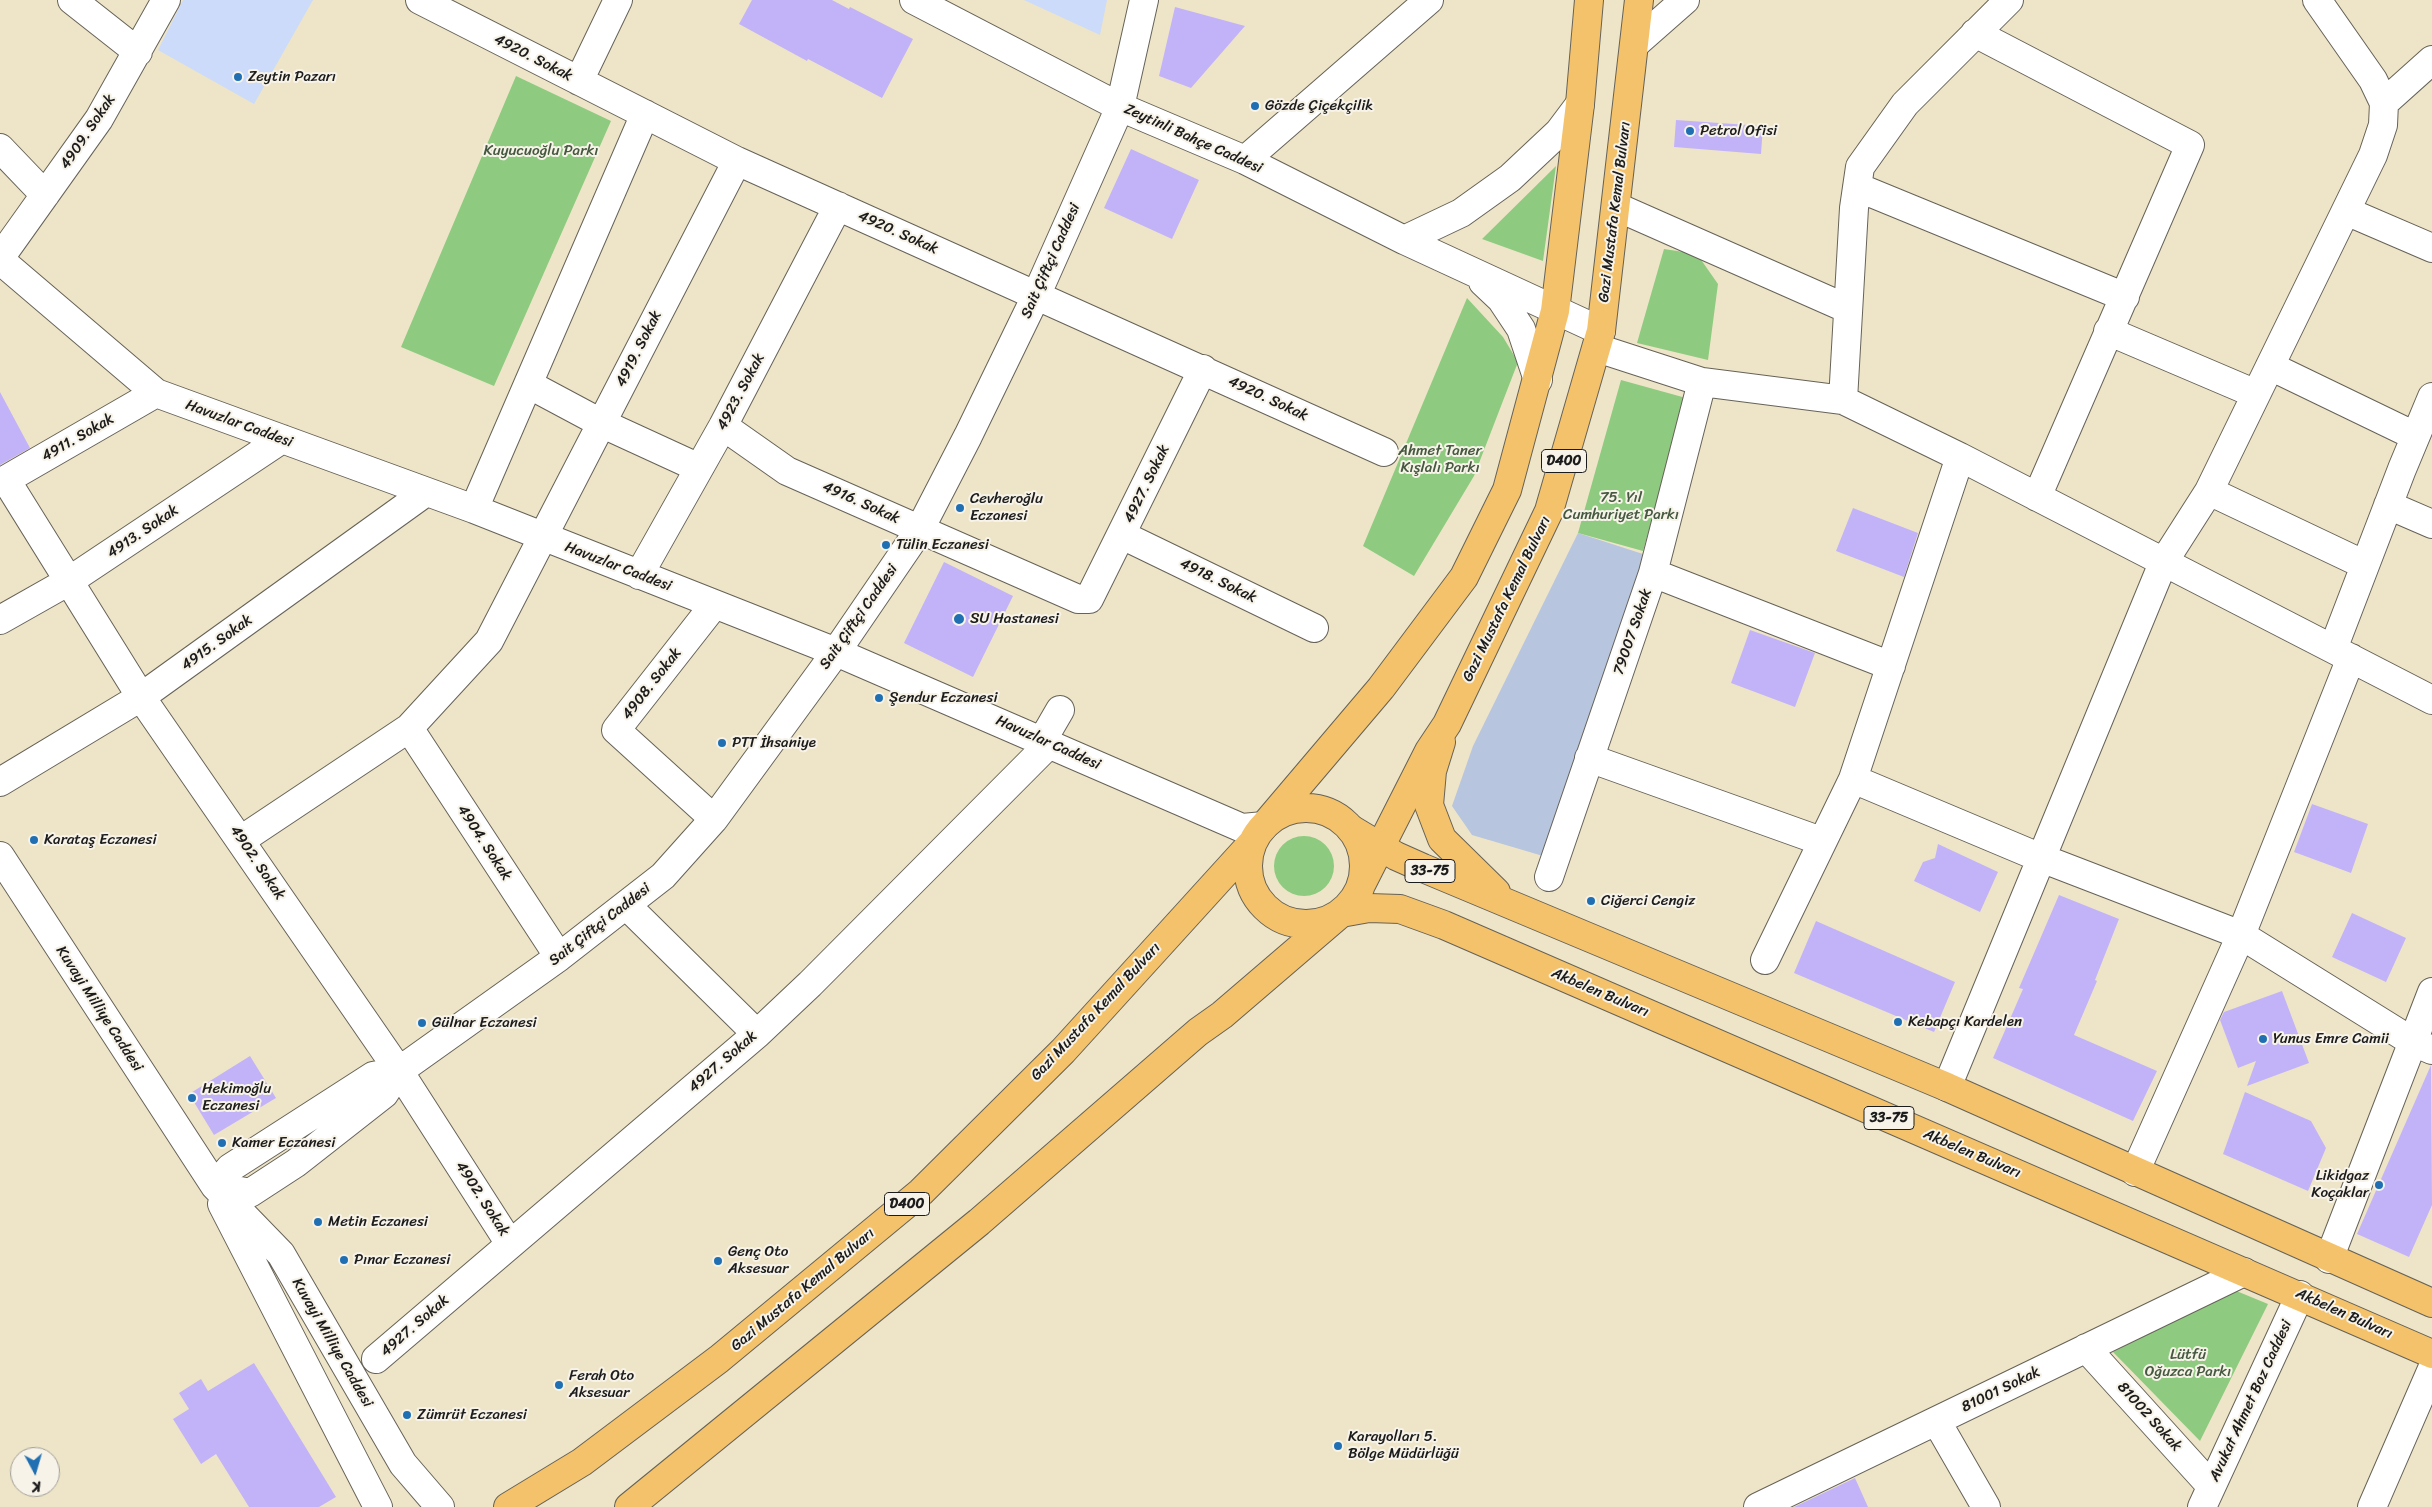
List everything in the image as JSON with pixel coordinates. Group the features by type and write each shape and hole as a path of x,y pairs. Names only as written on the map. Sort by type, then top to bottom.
{"main road":[{"name":"Gazi Mustafa Kemal Bulvarı","path":"508,1507 582,1462 720,1359 921,1192 1063,1050 1259,834 1381,688 1464,577 1507,490 1555,311 1580,104 1588,0"},
{"name":"Gazi Mustafa Kemal Bulvarı","path":"1362,883 1429,751 1446,724 1549,511 1599,339 1617,207 1639,0"},
{"path":"1446,724 1432,771 1429,805 1442,839 1512,906"},
{"path":"629,1507 979,1222 1191,1038 1222,1015 1341,913 1354,900 1362,883 1365,865 1361,845 1352,829 1336,816 1318,809 1299,808 1280,814 1259,834 1248,861 1250,880 1257,898 1270,912 1286,921 1305,924 1324,922 1341,913"},
{"name":"33-75","path":"1352,829 1405,860 1947,1087 2329,1259 2432,1303"},
{"name":"Akbelen Bulvarı","path":"1341,913 1369,908 1400,909 1444,926 2300,1295 2432,1354"}],"street":[{"path":"72,0 138,52"},
{"name":"4909. Sokak","path":"0,259 99,119 166,0"},
{"name":"4920. Sokak","path":"420,0 737,161 1384,452"},
{"path":"579,81 618,0"},
{"name":"Zeytinli Bahçe Caddesi","path":"914,0 1120,107 1245,160 1475,274 1501,300 1521,329 1538,380"},
{"name":"Sait Çiftçi Caddesi","path":"215,1186 250,1193 296,1164 384,1094 399,1071 559,957 663,876 714,819 836,652 920,529 968,436 1036,296 1120,107 1144,0"},
{"path":"1245,160 1429,0"},
{"path":"1635,44 1685,0"},
{"path":"1844,400 1854,208 1860,167 1905,104 2010,0"},
{"path":"1947,1087 2163,563 2209,491 2373,155 2383,125 2384,103 2373,80 2317,0"},
{"path":"1975,33 2190,145 2037,497"},
{"path":"2384,103 2432,60"},
{"path":"1404,240 1461,214 1510,178 1558,132 1580,104"},
{"path":"474,509 645,114"},
{"path":"0,148 45,195"},
{"name":"4919. Sokak","path":"241,840 409,728 489,641 737,161"},
{"path":"1857,187 2125,297"},
{"name":"4923. Sokak","path":"639,575 723,426 838,206"},
{"path":"1617,207 1848,309"},
{"path":"2346,211 2432,248"},
{"name":"Havuzlar Caddesi","path":"0,259 156,393 474,509 836,652 1242,828 1254,828 1259,834"},
{"path":"1475,274 1500,269 1539,284 1555,311 1599,339 1702,382 1844,400 1960,456 2163,563 2432,700"},
{"path":"2108,331 2256,394"},
{"path":"2270,366 2415,436"},
{"name":"4927. Sokak","path":"1089,599 1203,369"},
{"name":"79007 Sokak","path":"1549,877 1653,573 1702,382"},
{"path":"528,384 601,423 699,468"},
{"name":"4911. Sokak","path":"3,482 156,393"},
{"path":"2135,1172 2241,935 2342,654 2365,566 2432,397"},
{"name":"4916. Sokak","path":"723,426 787,471 1078,599 1089,599"},
{"name":"4913. Sokak","path":"0,620 69,581 282,439"},
{"path":"1765,960 1853,778 1960,456"},
{"name":"4902. Sokak","path":"3,482 69,581 142,697 399,1071 510,1244"},
{"path":"2209,491 2365,566"},
{"name":"4915. Sokak","path":"0,782 142,697 426,492"},
{"path":"2388,505 2432,524"},
{"name":"4918. Sokak","path":"1122,535 1314,628"},
{"path":"1653,573 1891,666"},
{"name":"4908. Sokak","path":"714,604 616,730 714,819"},
{"name":"4927. Sokak","path":"376,1359 757,1034 817,977 1045,742 1060,710"},
{"name":"4904. Sokak","path":"409,728 559,957"},
{"path":"1589,758 1821,841"},
{"path":"1853,778 2042,858 2241,935 2422,1046"},
{"name":"Kuvayi Milliye Caddesi","path":"0,857 215,1186 281,1254 403,1464 440,1507"},
{"path":"626,905 757,1034"},
{"path":"2329,1259 2422,1046 2432,992"},
{"name":"Kuvayi Milliye Caddesi","path":"215,1186 224,1212 378,1507"},
{"name":"81001 Sokak","path":"1766,1505 2244,1272"},
{"name":"Avukat Ahmet Boz Caddesi","path":"2207,1496 2300,1295"},
{"name":"81002 Sokak","path":"2086,1348 2207,1496"},
{"path":"2372,1507 2432,1368"},
{"path":"1938,1422 1986,1507"}],"shaded area":[{"name":"Zeytin Pazarı","path":"183,0 313,0 254,104 158,50"},
{"path":"1024,0 1107,0 1100,35"},
{"path":"1578,533 1646,555 1543,856 1472,835 1452,806 1473,746"}],"green space":[{"name":"Kuyucuoğlu Parkı","path":"516,76 611,121 494,386 401,347"},
{"path":"1556,166 1543,261 1482,239"},
{"path":"1664,249 1697,254 1718,284 1708,360 1637,343"},
{"name":"Ahmet Taner Kışlalı Parkı","path":"1467,298 1503,337 1518,362 1474,476 1414,576 1363,546"},
{"name":"75. Yıl Cumhuriyet Parkı","path":"1621,380 1686,398 1643,551 1578,533"},
{"path":"1298,836 1310,836 1321,841 1329,849 1334,860 1332,878 1321,891 1310,896 1298,896 1287,891 1279,883 1274,872 1274,860 1279,849 1287,841"},
{"name":"Lütfü Oğuzca Parkı","path":"2234,1290 2268,1304 2200,1441 2113,1352"}],"building":[{"path":"752,0 832,0 849,9 850,7 913,39 882,98 808,59 807,61 739,24"},
{"path":"1175,7 1245,26 1191,88 1159,76"},
{"path":"1676,120 1763,126 1761,154 1674,147"},
{"path":"1131,149 1199,180 1172,239 1104,208"},
{"path":"0,392 30,448 0,465"},
{"path":"1853,508 1918,533 1904,577 1836,551"},
{"name":"SU Hastanesi","path":"944,562 1013,596 973,677 904,643"},
{"path":"1750,630 1815,653 1795,707 1731,683"},
{"path":"2312,804 2368,824 2351,873 2294,852"},
{"path":"1938,844 1998,872 1980,912 1914,881 1923,862 1935,858"},
{"path":"2059,895 2119,919 2095,980 2097,981 2074,1035 2157,1071 2133,1121 1993,1058 2023,989 2019,988"},
{"path":"2352,913 2406,938 2386,982 2332,957"},
{"path":"1816,921 1955,982 1934,1032 1794,973"},
{"name":"Yunus Emre Camii","path":"2282,991 2309,1063 2247,1086 2256,1061 2238,1068 2220,1020 2224,1012"},
{"path":"250,1056 276,1098 214,1135 189,1094"},
{"path":"2431,1065 2432,1205 2409,1257 2357,1234"},
{"path":"2245,1092 2311,1121 2326,1148 2308,1191 2223,1154"},
{"path":"254,1363 336,1497 319,1507 249,1507 216,1454 201,1464 173,1419 189,1409 179,1393 201,1379 208,1391"},
{"path":"1855,1478 1868,1507 1794,1507"}],"place":[{"name":"Zeytin Pazarı","path":"238,77"},
{"name":"Gözde Çiçekçilik","path":"1255,106"},
{"name":"Petrol Ofisi","path":"1690,131"},
{"name":"Cevheroğlu Eczanesi","path":"960,508"},
{"name":"Tülin Eczanesi","path":"886,545"},
{"name":"SU Hastanesi","path":"959,619"},
{"name":"Şendur Eczanesi","path":"879,698"},
{"name":"PTT İhsaniye","path":"722,743"},
{"name":"Karataş Eczanesi","path":"34,840"},
{"name":"Ciğerci Cengiz","path":"1591,901"},
{"name":"Kebapçı Kardelen","path":"1898,1022"},
{"name":"Gülnar Eczanesi","path":"422,1023"},
{"name":"Yunus Emre Camii","path":"2263,1039"},
{"name":"Hekimoğlu Eczanesi","path":"192,1098"},
{"name":"Kamer Eczanesi","path":"222,1143"},
{"name":"Likidgaz Koçaklar","path":"2379,1185"},
{"name":"Metin Eczanesi","path":"318,1222"},
{"name":"Pınar Eczanesi","path":"344,1260"},
{"name":"Genç Oto Aksesuar","path":"718,1261"},
{"name":"Ferah Oto Aksesuar","path":"559,1385"},
{"name":"Zümrüt Eczanesi","path":"407,1415"},
{"name":"Karayolları 5. Bölge Müdürlüğü","path":"1338,1446"}]}
